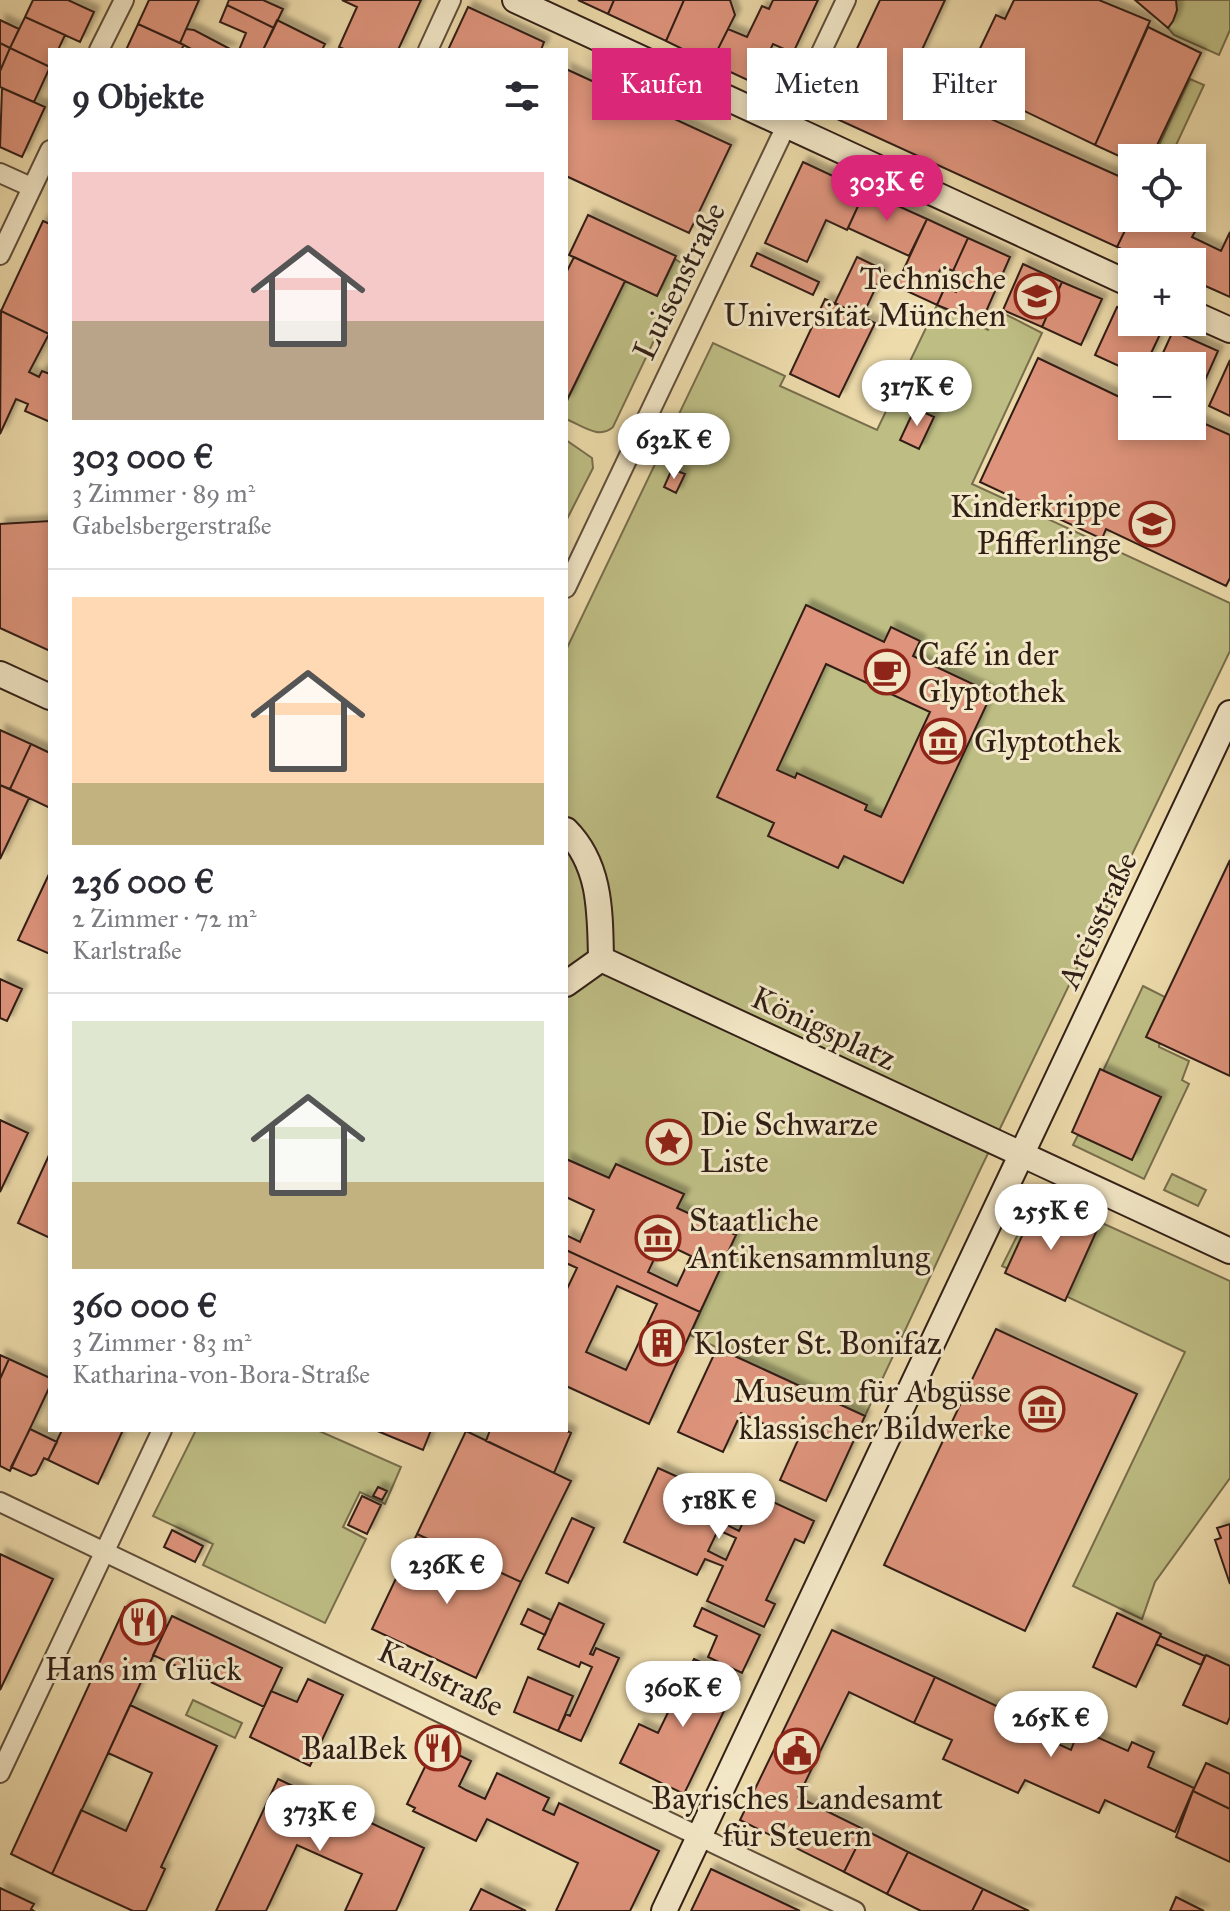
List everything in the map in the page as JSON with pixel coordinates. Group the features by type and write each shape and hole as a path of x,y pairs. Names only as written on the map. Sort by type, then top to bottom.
{"main road":[{"path":"515,0 1118,279"},
{"path":"1206,319 1230,330"},
{"path":"0,674 48,696"},
{"name":"Arcisstraße","path":"664,1911 1230,713"},
{"path":"568,833 586,856 595,879 601,959 568,983"},
{"name":"Königsplatz","path":"601,959 1230,1251"}],"street":[{"path":"100,48 124,0"},
{"path":"429,48 451,0"},
{"name":"Luisenstraße","path":"568,584 846,0"},
{"path":"0,255 48,154"},
{"path":"0,173 31,187"},
{"path":"0,1773 161,1432"},
{"name":"Karlstraße","path":"0,1502 855,1911"}],"green space":[{"path":"1176,0 1230,0 1230,30 1219,55 1174,35 1168,28 1176,11"},
{"path":"1190,79 1204,85 1177,144 1160,144"},
{"path":"675,259 686,266 686,273 613,427 608,431 596,432 568,420 568,399 625,281 657,296"},
{"path":"937,305 988,330 997,310 1042,333 972,484 1230,603 1230,651 865,1416 690,1335 735,1235 677,1208 683,1194 616,1164 609,1178 568,1160 568,646 713,343 785,376 780,386 877,430"},
{"path":"568,441 592,458 593,468 568,517"},
{"path":"1143,986 1165,997 1159,1047 1189,1061 1182,1080 1189,1084 1144,1179 1073,1145 1078,1135 1131,1159 1103,1071"},
{"path":"1172,1174 1206,1190 1198,1206 1164,1190"},
{"path":"1038,1194 1230,1281 1230,1478 1155,1582 1142,1619 1073,1586 1185,1352 1002,1266"},
{"path":"195,1432 322,1432 401,1467 385,1504 360,1492 343,1527 366,1539 325,1623 203,1565 213,1544 153,1516"},
{"path":"193,1700 242,1723 235,1738 186,1715"}],"building":[{"path":"33,0 68,0 94,12 80,42 25,17"},
{"path":"149,0 199,0 180,43 138,24"},
{"path":"229,0 263,0 283,9 274,28 227,5"},
{"path":"342,0 421,0 399,48 339,47 357,7"},
{"path":"578,0 614,0 608,14"},
{"path":"614,0 684,0 666,41 608,14"},
{"path":"684,0 730,0 735,15 718,48 680,48 666,41"},
{"path":"773,0 818,0 795,48 773,44 771,48 747,48 747,80 731,72 731,48 718,48 728,29 747,37 762,6 769,9"},
{"path":"880,0 945,0 923,48 903,48 903,120 993,120 1118,176 1118,232 1124,232 1117,247 839,120 887,120 887,48 857,48"},
{"path":"1014,0 1099,0 1150,21 1095,145 1025,111 1025,48 980,48 996,15 1005,19"},
{"path":"1135,0 1176,0 1177,10 1173,21 1168,28"},
{"path":"227,5 274,28 264,48 240,48 246,33 220,22"},
{"path":"468,7 544,42 542,48 449,48"},
{"path":"25,17 65,35 59,48 48,48 48,66 10,48"},
{"path":"0,20 19,29 10,48 0,43"},
{"path":"277,20 325,44 323,48 264,48"},
{"path":"138,24 184,45 182,48 127,48"},
{"path":"1148,27 1201,53 1158,144 1118,144 1118,156 1095,145"},
{"path":"186,29 228,48 189,48 180,43"},
{"path":"0,43 10,48 1,69 0,68"},
{"path":"10,48 48,66 34,102 0,87 0,71"},
{"path":"568,70 592,81 592,120 677,120 731,145 689,233 568,177"},
{"path":"2,88 45,107 22,157 0,147"},
{"path":"803,162 865,191 847,230 826,220 807,262 765,243"},
{"path":"865,191 927,219 909,256 848,228"},
{"path":"588,215 676,256 657,296 569,255"},
{"path":"927,219 968,238 953,271 942,266 934,282 945,287 937,305 896,286"},
{"path":"43,221 48,223 48,334 1,311"},
{"path":"1124,232 1195,232 1192,237 1221,251 1230,232 1230,297 1206,286 1206,248 1117,247"},
{"path":"968,238 1010,257 981,323 937,305 945,287 956,292 963,275 953,271"},
{"path":"757,253 819,282 813,295 751,266"},
{"path":"574,257 625,281 568,398 568,269"},
{"path":"857,257 884,270 862,317 835,303"},
{"path":"1023,264 1062,282 1042,327 1003,310"},
{"path":"1062,282 1102,299 1081,345 1042,327"},
{"path":"825,299 875,323 839,397 790,374"},
{"path":"1117,307 1118,336 1159,336 1152,352 1118,352 1118,366 1095,355"},
{"path":"1,311 48,334 29,372 39,377 42,371 48,373 48,421 25,411 28,404 16,399 0,434"},
{"path":"1171,336 1184,336 1218,351 1206,378 1206,352 1163,352"},
{"path":"1038,358 1118,396 1118,440 1206,440 1206,424 1230,435 1230,578 1226,586 1106,529 1102,539 980,482"},
{"path":"1230,360 1230,416 1209,406"},
{"path":"915,408 934,417 919,449 900,440"},
{"path":"672,469 685,474 676,493 664,487"},
{"path":"48,521 48,650 0,628 0,524"},
{"name":"Glyptothek","path":"806,605 884,642 891,627 920,641 913,656 992,693 903,883 844,856 838,868 768,836 774,823 717,797","holes":["826,664 930,712 881,817 865,810 867,805 797,773 795,778 777,770"]},
{"path":"0,730 31,744 10,789 0,785"},
{"path":"31,744 48,752 48,807 10,789"},
{"path":"0,785 29,798 0,859"},
{"path":"1230,860 1230,1076 1146,1037"},
{"path":"48,876 48,953 18,940"},
{"path":"0,979 22,989 7,1021 0,1018"},
{"path":"1100,1069 1161,1097 1132,1160 1072,1132"},
{"path":"0,1120 28,1133 0,1192"},
{"path":"48,1157 48,1237 18,1223"},
{"name":"Staatliche Antikensammlung","path":"568,1160 609,1178 616,1164 684,1194 677,1208 736,1235 700,1312 568,1251 568,1236 580,1242 594,1210 568,1198","holes":["662,1242 691,1256 677,1286 648,1272"]},
{"path":"1037,1203 1097,1230 1065,1301 1005,1273"},
{"name":"Kloster St. Bonifaz","path":"568,1251 700,1312 649,1424 568,1387 568,1287 577,1268 568,1264","holes":["617,1286 657,1304 626,1370 586,1352"]},
{"path":"996,1329 1137,1394 1025,1631 884,1565"},
{"path":"717,1348 865,1416 826,1501 780,1480 798,1440 741,1413 723,1452 678,1432"},
{"path":"0,1355 9,1359 0,1379"},
{"path":"9,1359 48,1377 48,1390 10,1471 0,1466 0,1379"},
{"path":"30,1429 57,1442 48,1460 44,1458 36,1474 31,1476 11,1467"},
{"path":"61,1432 122,1432 98,1484 48,1460"},
{"path":"380,1432 430,1432 423,1450"},
{"path":"466,1432 571,1481 521,1582 417,1534"},
{"path":"489,1432 571,1433 554,1473 486,1441"},
{"path":"658,1468 731,1501 721,1522 739,1531 756,1494 814,1521 804,1543 795,1539 766,1600 775,1604 764,1627 707,1601 723,1566 705,1559 697,1575 624,1542","holes":["718,1530 736,1538 726,1560 708,1551"]},
{"path":"378,1487 387,1491 382,1500 373,1496"},
{"path":"362,1496 381,1505 367,1534 348,1525"},
{"path":"572,1518 594,1528 568,1583 546,1573"},
{"path":"1230,1524 1230,1584 1215,1540 1221,1538 1217,1528"},
{"path":"172,1530 203,1546 195,1562 164,1547"},
{"path":"417,1534 521,1582 476,1678 372,1629"},
{"path":"0,1554 53,1579 0,1690"},
{"path":"559,1603 604,1624 590,1654 593,1655 596,1648 619,1658 581,1741 558,1731 566,1714 570,1716 592,1667 581,1662 579,1667 538,1649"},
{"path":"125,1607 167,1626 52,1874 11,1854"},
{"path":"702,1608 760,1635 742,1673 708,1657 717,1636 694,1626"},
{"path":"528,1609 551,1620 545,1635 521,1624"},
{"path":"1117,1613 1161,1634 1136,1687 1093,1667"},
{"path":"172,1616 282,1668 264,1707 153,1655"},
{"name":"Bayrisches Landesamt für Steuern","path":"832,1630 935,1677 914,1723 849,1692 798,1797 865,1830 844,1872 740,1820"},
{"path":"1160,1636 1205,1656 1201,1665 1156,1644"},
{"path":"1206,1655 1230,1666 1230,1717 1227,1724 1183,1705"},
{"path":"694,1659 739,1680 684,1794 620,1763 639,1724 658,1733"},
{"path":"528,1677 573,1696 558,1731 514,1712"},
{"path":"935,1677 1005,1710 1001,1718 1071,1750 1079,1729 1128,1751 1132,1742 1154,1752 1148,1767 1194,1788 1175,1832 1105,1800 1099,1813 1025,1780 1018,1793 943,1759 952,1740 914,1723"},
{"path":"308,1679 343,1695 310,1766 250,1737 271,1691 297,1702"},
{"path":"130,1705 217,1746 161,1867 165,1869 146,1911 133,1911 52,1874 81,1810 126,1831 152,1773 108,1753"},
{"path":"436,1744 471,1761 459,1786 466,1790 485,1799 497,1773 549,1798 543,1810 554,1815 559,1803 659,1851 630,1911 556,1911 578,1863 487,1819 476,1841 413,1811 415,1808 407,1804"},
{"path":"1206,1763 1230,1774 1230,1809 1193,1791"},
{"path":"278,1779 424,1848 396,1911 345,1911 362,1874 297,1845 266,1911 216,1911"},
{"path":"1193,1791 1230,1809 1230,1862 1176,1837"},
{"path":"865,1830 908,1852 887,1894 844,1872"},
{"path":"908,1852 983,1889 972,1911 921,1911 887,1894"},
{"path":"711,1869 800,1911 691,1911"},
{"path":"0,1888 34,1904 31,1909 34,1911 0,1911"},
{"path":"481,1889 526,1911 470,1911"},
{"path":"983,1889 1029,1911 972,1911"},
{"path":"1176,1897 1204,1911 1170,1911"}],"place":[{"name":"Technische Universität München","path":"1037,296"},
{"name":"Kinderkrippe Pfifferlinge","path":"1152,524"},
{"name":"Café in der Glyptothek","path":"887,672"},
{"name":"Glyptothek","path":"943,741"},
{"name":"Die Schwarze Liste","path":"669,1142"},
{"name":"Staatliche Antikensammlung","path":"658,1238"},
{"name":"Kloster St. Bonifaz","path":"662,1343"},
{"name":"Museum für Abgüsse klassischer Bildwerke","path":"1042,1409"},
{"name":"Hans im Glück","path":"143,1622"},
{"name":"BaalBek","path":"438,1748"},
{"name":"Bayrisches Landesamt für Steuern","path":"797,1751"}]}
